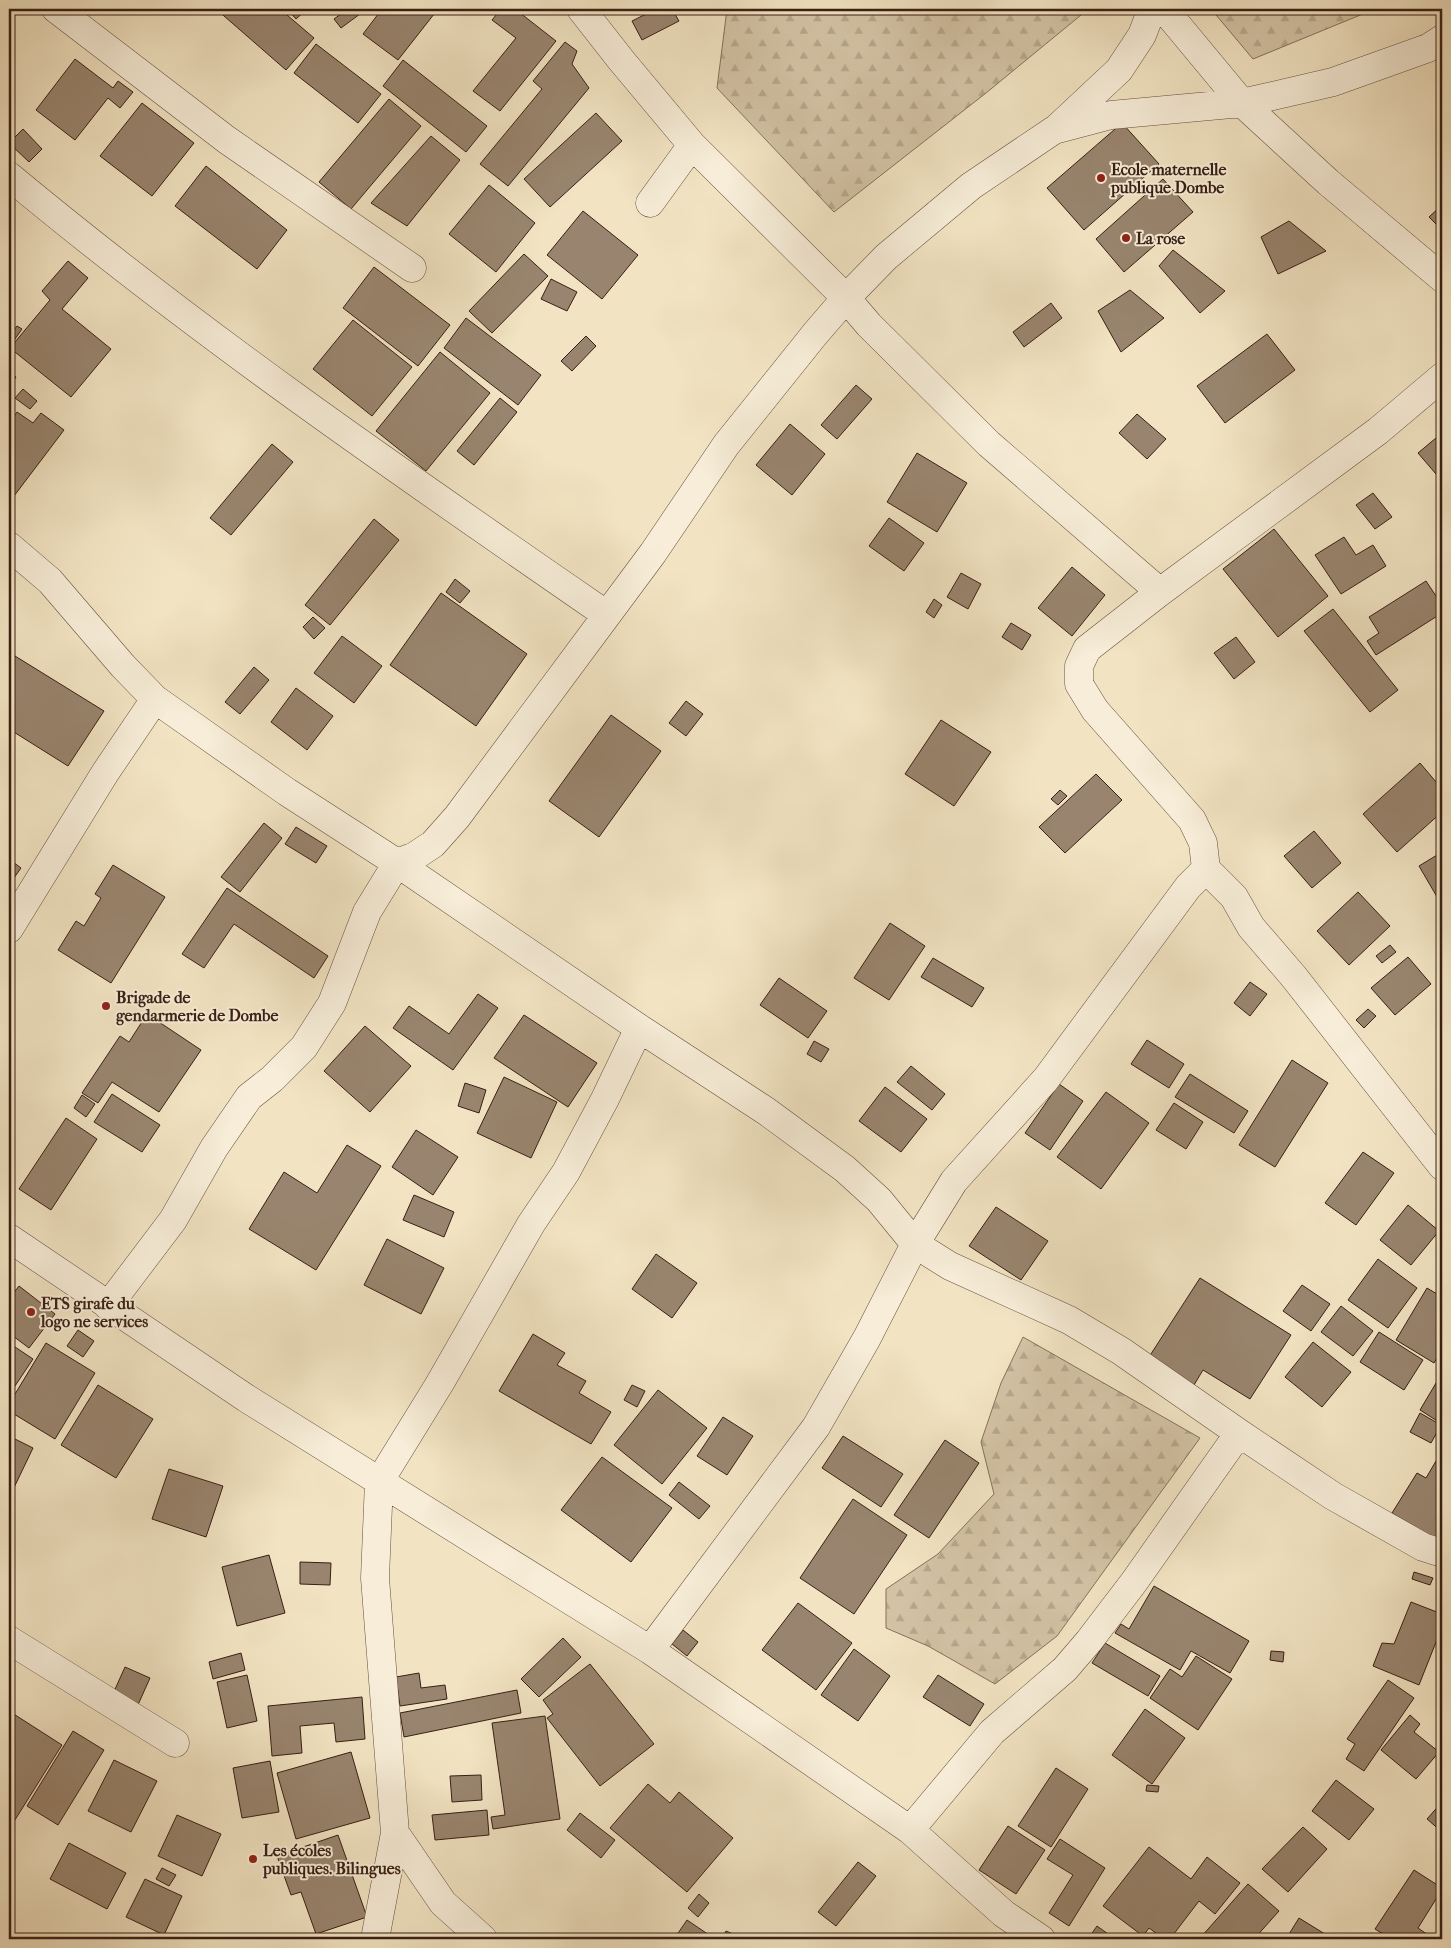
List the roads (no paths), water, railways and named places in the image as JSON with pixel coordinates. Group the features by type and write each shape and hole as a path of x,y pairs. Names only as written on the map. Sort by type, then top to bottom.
{"street":[{"path":"56,9 227,140 412,268"},
{"path":"581,9 692,145 846,298 869,325 989,444 1160,592"},
{"path":"108,1306 174,1220 214,1148 250,1097 304,1047 332,1003 367,912 397,863 416,856 433,844 457,817 653,554 726,445 846,298 886,257 971,186 1054,130 1119,70 1142,35 1152,9"},
{"path":"1164,9 1242,103 1328,182 1442,278"},
{"path":"1054,130 1111,115 1242,103 1332,82 1428,48 1442,39"},
{"path":"650,203 692,145"},
{"path":"9,176 78,234 252,364 422,487 608,615"},
{"path":"1442,377 1378,431 1160,592 1087,649 1079,666 1079,684 1095,710 1192,820 1202,842 1206,869 1234,897 1251,927 1294,977 1442,1166"},
{"path":"9,546 50,581 155,700 287,792 397,863 639,1028 766,1111 845,1169 879,1200 915,1244 957,1269 1069,1320 1121,1350 1332,1496 1423,1547 1442,1552"},
{"path":"9,929 105,774 155,700"},
{"path":"650,1650 816,1427 867,1338 915,1244 954,1181 1046,1079 1188,887 1206,869"},
{"path":"375,1939 395,1833 376,1578 380,1482 459,1351 531,1224 566,1172 605,1099 639,1028"},
{"path":"9,1238 246,1398 650,1650 910,1830 1004,1914 1041,1939"},
{"path":"910,1830 992,1732 1065,1669 1089,1641 1134,1582 1239,1433"},
{"path":"9,1640 175,1743"},
{"path":"395,1833 443,1903 483,1939"}],"place":[{"name":"Ecole maternelle publique Dombe","path":"1101,178"},
{"name":"La rose","path":"1126,238"},
{"name":"Brigade de gendarmerie de Dombe","path":"106,1006"},
{"name":"ETS girafe du logo ne services","path":"31,1312"},
{"name":"Les écoles publiques. Bilingues","path":"253,1859"}]}
